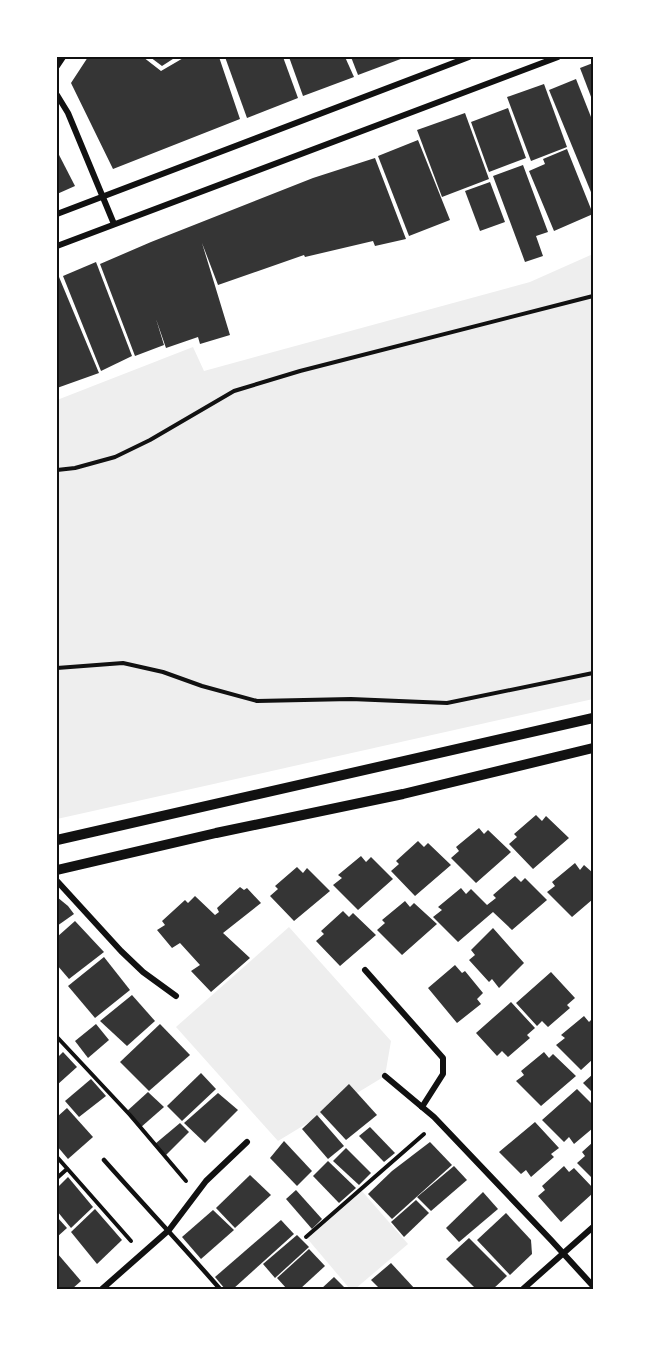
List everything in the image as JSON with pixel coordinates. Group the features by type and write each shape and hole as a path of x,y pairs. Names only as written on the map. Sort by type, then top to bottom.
{"street":[{"path":"57,66 63,57"},
{"path":"57,214 469,57"},
{"path":"57,246 558,57"},
{"path":"57,95 68,113 114,224"},
{"path":"57,840 593,718"},
{"path":"57,870 216,833 403,794 593,748"},
{"path":"57,881 121,951 143,972 176,996"},
{"path":"365,970 443,1058 443,1074 422,1107"},
{"path":"385,1076 434,1117 593,1286"},
{"path":"102,1289 169,1230 206,1181 247,1142"},
{"path":"523,1289 593,1227"}],"lane":[{"path":"104,1160 220,1289"}],"path":[{"path":"57,470 75,468 115,457 150,440 234,391 331,362 593,296"},
{"path":"57,668 123,663 163,672 202,686 257,701 351,699 447,703 593,673"},
{"path":"57,1037 130,1115 186,1181"},
{"path":"306,1238 424,1134"},
{"path":"57,1157 131,1241"},
{"path":"57,1178 67,1169"}],"shaded area":[{"path":"593,254 593,699 57,819 57,400 193,347 204,371 530,282"},
{"path":"289,927 391,1041 385,1076 278,1141 176,1027"},
{"path":"361,1190 408,1244 355,1289 350,1289 306,1237"}],"building":[{"path":"88,57 143,57 161,71 185,57 219,57 240,119 113,169 71,83"},
{"path":"150,57 176,57 162,66"},
{"path":"225,57 283,57 298,98 247,118"},
{"path":"289,57 345,57 354,77 303,96"},
{"path":"351,57 406,57 358,75"},
{"path":"593,63 593,102 580,68"},
{"path":"576,79 593,122 593,197 549,90"},
{"path":"544,84 567,147 531,161 507,97"},
{"path":"508,108 526,158 489,172 471,122"},
{"path":"465,113 489,179 442,197 417,130"},
{"path":"418,140 450,220 409,236 378,156"},
{"path":"567,149 593,214 554,231 529,171 545,164 543,159"},
{"path":"57,151 75,186 57,194"},
{"path":"375,158 406,239 375,246 373,241 305,257 304,255 218,285 202,243 230,335 200,344 198,337 166,348 156,319 164,345 135,356 100,264 313,178"},
{"path":"523,165 548,232 536,236 543,256 525,262 493,176"},
{"path":"490,182 505,222 480,231 465,191"},
{"path":"96,262 132,356 101,371 63,276"},
{"path":"59,277 99,373 57,388 57,278"},
{"path":"536,815 542,821 546,816 569,838 533,869 509,844 517,837 514,834"},
{"path":"479,828 484,834 488,830 511,852 476,883 451,858 459,851 456,847"},
{"path":"418,841 424,847 428,843 451,865 415,896 391,871 399,864 396,861"},
{"path":"361,856 366,862 371,857 393,879 358,910 333,885 342,878 338,875"},
{"path":"575,863 580,870 584,865 593,873 593,899 572,917 547,892 555,886 552,882"},
{"path":"297,867 303,873 307,868 330,891 294,921 270,896 278,889 275,886"},
{"path":"515,876 521,882 525,878 547,900 512,930 493,912 458,942 433,917 442,910 438,907 461,888 466,894 471,889 487,905 496,898 493,895"},
{"path":"240,887 244,890 247,888 261,903 223,933 250,958 211,992 191,971 200,965 180,943 172,948 157,930 165,925 162,921 185,900 188,903 195,896 215,915 219,912 217,908"},
{"path":"57,897 74,914 57,926"},
{"path":"405,901 410,907 414,903 437,924 402,955 377,930 385,923 382,920"},
{"path":"343,911 349,917 353,913 376,935 340,966 316,941 324,934 321,931"},
{"path":"75,921 104,952 69,979 57,965 57,937"},
{"path":"493,928 524,963 499,988 492,979 489,982 469,960 475,955 471,950"},
{"path":"104,957 130,990 95,1018 68,986"},
{"path":"455,965 462,973 465,971 483,993 477,999 481,1004 457,1023 428,988"},
{"path":"551,972 575,998 567,1005 570,1008 548,1027 542,1021 537,1026 516,1003"},
{"path":"132,995 155,1021 127,1046 100,1021"},
{"path":"511,1002 535,1028 527,1035 530,1038 508,1057 502,1051 497,1056 476,1033"},
{"path":"584,1016 589,1022 593,1018 593,1059 581,1070 556,1045 565,1038 561,1035"},
{"path":"96,1024 109,1040 88,1058 75,1041"},
{"path":"160,1024 190,1055 149,1091 120,1062"},
{"path":"63,1052 77,1067 57,1085 57,1058"},
{"path":"544,1052 549,1058 553,1054 576,1076 541,1106 516,1081 524,1075 521,1071"},
{"path":"201,1073 216,1089 182,1121 167,1106"},
{"path":"593,1074 593,1093 583,1083"},
{"path":"91,1079 106,1096 79,1117 65,1101"},
{"path":"349,1084 377,1115 346,1140 320,1112"},
{"path":"577,1089 593,1105 593,1128 574,1144 569,1137 564,1142 542,1120"},
{"path":"148,1092 164,1107 140,1128 126,1112"},
{"path":"218,1093 238,1110 205,1143 184,1123"},
{"path":"67,1108 93,1137 68,1159 57,1146 57,1117"},
{"path":"317,1115 344,1146 328,1159 302,1129"},
{"path":"535,1122 559,1148 551,1154 554,1157 531,1177 526,1170 521,1174 499,1152"},
{"path":"180,1123 189,1132 166,1155 155,1144"},
{"path":"370,1127 395,1153 384,1162 359,1136"},
{"path":"284,1141 312,1171 297,1186 270,1158"},
{"path":"430,1142 452,1165 392,1219 368,1194 392,1171"},
{"path":"593,1142 593,1179 577,1163 585,1156 582,1152"},
{"path":"346,1148 371,1173 359,1185 333,1161"},
{"path":"328,1161 356,1188 339,1203 313,1176"},
{"path":"454,1166 467,1180 431,1211 417,1197"},
{"path":"564,1166 569,1172 574,1168 593,1188 593,1193 561,1222 538,1196 545,1190 542,1186"},
{"path":"250,1175 271,1195 235,1228 216,1208"},
{"path":"68,1177 93,1207 71,1228 57,1211 57,1188"},
{"path":"296,1190 322,1219 312,1229 286,1199"},
{"path":"483,1192 498,1209 459,1242 446,1228"},
{"path":"416,1200 429,1213 404,1237 391,1222"},
{"path":"95,1209 122,1240 97,1264 71,1232"},
{"path":"213,1210 234,1230 201,1259 182,1237"},
{"path":"506,1213 531,1240 532,1254 510,1275 477,1240"},
{"path":"57,1217 67,1228 57,1237"},
{"path":"281,1220 294,1234 233,1289 225,1289 215,1277"},
{"path":"297,1235 309,1247 275,1278 263,1264"},
{"path":"469,1238 507,1276 493,1289 476,1289 446,1259"},
{"path":"309,1249 325,1266 300,1289 287,1289 277,1278"},
{"path":"57,1253 81,1281 72,1289 57,1289"},
{"path":"391,1263 415,1289 380,1289 371,1280"},
{"path":"334,1277 346,1289 321,1289"}]}
